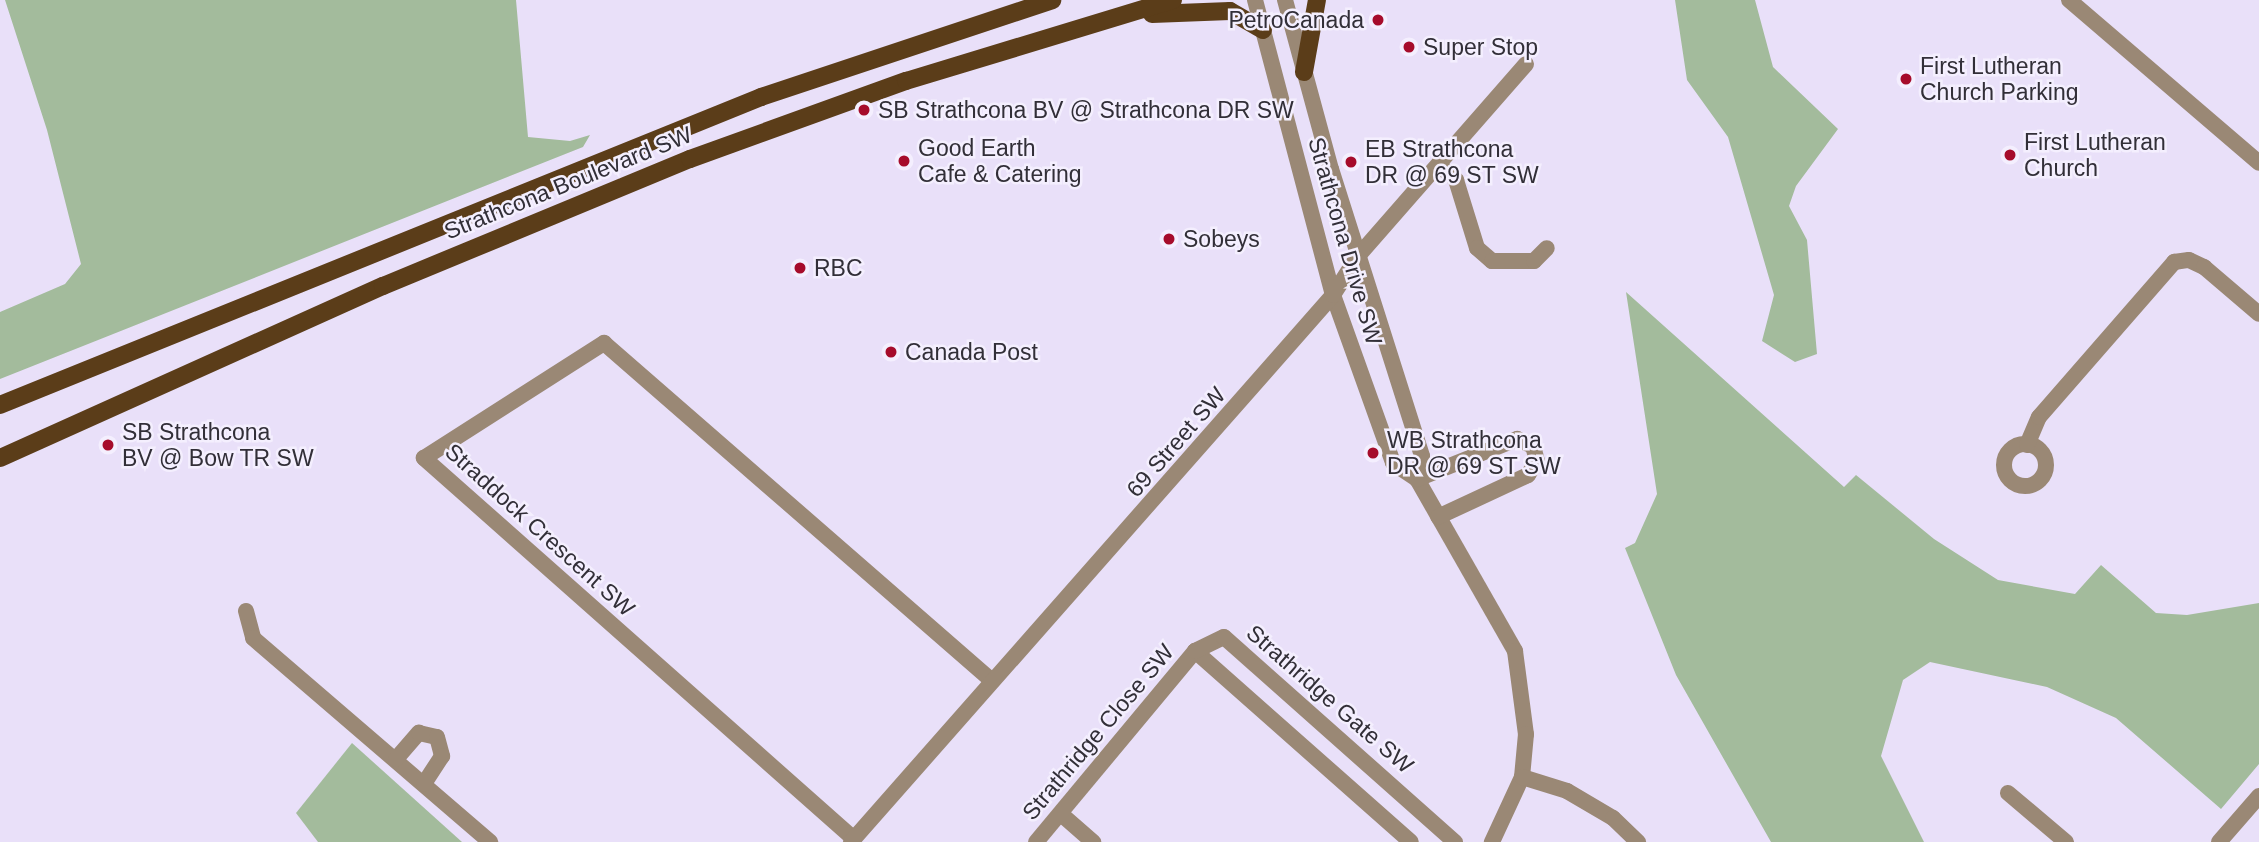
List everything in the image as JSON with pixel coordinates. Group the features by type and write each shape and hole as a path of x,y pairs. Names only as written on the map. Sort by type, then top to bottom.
{"main road":[{"name":"Strathcona Boulevard SW","path":"0,405 78,376 761,97 1052,0"},
{"name":"Strathcona Boulevard SW","path":"0,458 383,286 631,183 906,81 1173,0"},
{"path":"1304,72 1317,0"},
{"path":"1113,17 1230,11 1263,30"},
{"path":"0,416 78,376"}],"street":[{"name":"Strathcona Drive SW","path":"1255,0 1333,295 1393,463 1417,479 1492,604 1515,651 1526,734 1522,777 1492,842"},
{"name":"Strathcona Drive SW","path":"1285,0 1358,256 1422,456 1417,479"},
{"path":"2069,0 2259,163"},
{"name":"69 Street SW","path":"852,840 990,679 1096,568 1333,295 1358,256 1526,64"},
{"path":"1439,165 1456,180 1477,248 1492,261 1534,261 1547,248"},
{"path":"2028,445 2039,417 2175,262 2197,263 2259,314"},
{"name":"Straddock Crescent SW","path":"852,840 424,458 604,343 990,679"},
{"path":"1417,479 1517,439 1533,446 1537,461 1528,475 1438,517"},
{"path":"246,611 253,638 491,842"},
{"name":"Strathridge Gate SW","path":"1195,651 1224,637 1455,842"},
{"path":"1195,651 1411,842"},
{"name":"Strathridge Close SW","path":"1036,842 1195,651"},
{"path":"396,759 419,733 437,737 442,756 424,784"},
{"path":"1522,777 1567,790 1613,818 1638,842"},
{"path":"2008,793 2066,842"},
{"path":"2219,842 2259,796"},
{"path":"1060,814 1093,842"}],"green space":[{"path":"5,0 516,0 528,137 570,141 590,135 583,147 0,379 0,312 65,284 81,264 47,130"},
{"path":"1675,0 1755,0 1773,67 1838,129 1796,186 1789,206 1807,240 1817,354 1795,362 1762,341 1774,295 1728,137 1687,80"},
{"path":"1626,292 1844,487 1856,475 1934,539 1998,580 2075,594 2101,565 2156,613 2187,615 2259,603 2259,764 2221,809 2116,718 2047,687 1930,662 1903,680 1881,756 1924,842 1771,842 1676,675 1625,548 1635,543 1657,494"},
{"path":"352,743 462,842 318,842 296,813"}],"place":[{"name":"PetroCanada","path":"1378,20"},
{"name":"Super Stop","path":"1409,47"},
{"name":"First Lutheran Church Parking","path":"1906,79"},
{"name":"SB Strathcona BV @ Strathcona DR SW","path":"864,110"},
{"name":"First Lutheran Church","path":"2010,155"},
{"name":"Good Earth Cafe & Catering","path":"904,161"},
{"name":"EB Strathcona DR @ 69 ST SW","path":"1351,162"},
{"name":"Sobeys","path":"1169,239"},
{"name":"RBC","path":"800,268"},
{"name":"Canada Post","path":"891,352"},
{"name":"SB Strathcona BV @ Bow TR SW","path":"108,445"},
{"name":"WB Strathcona DR @ 69 ST SW","path":"1373,453"}]}
